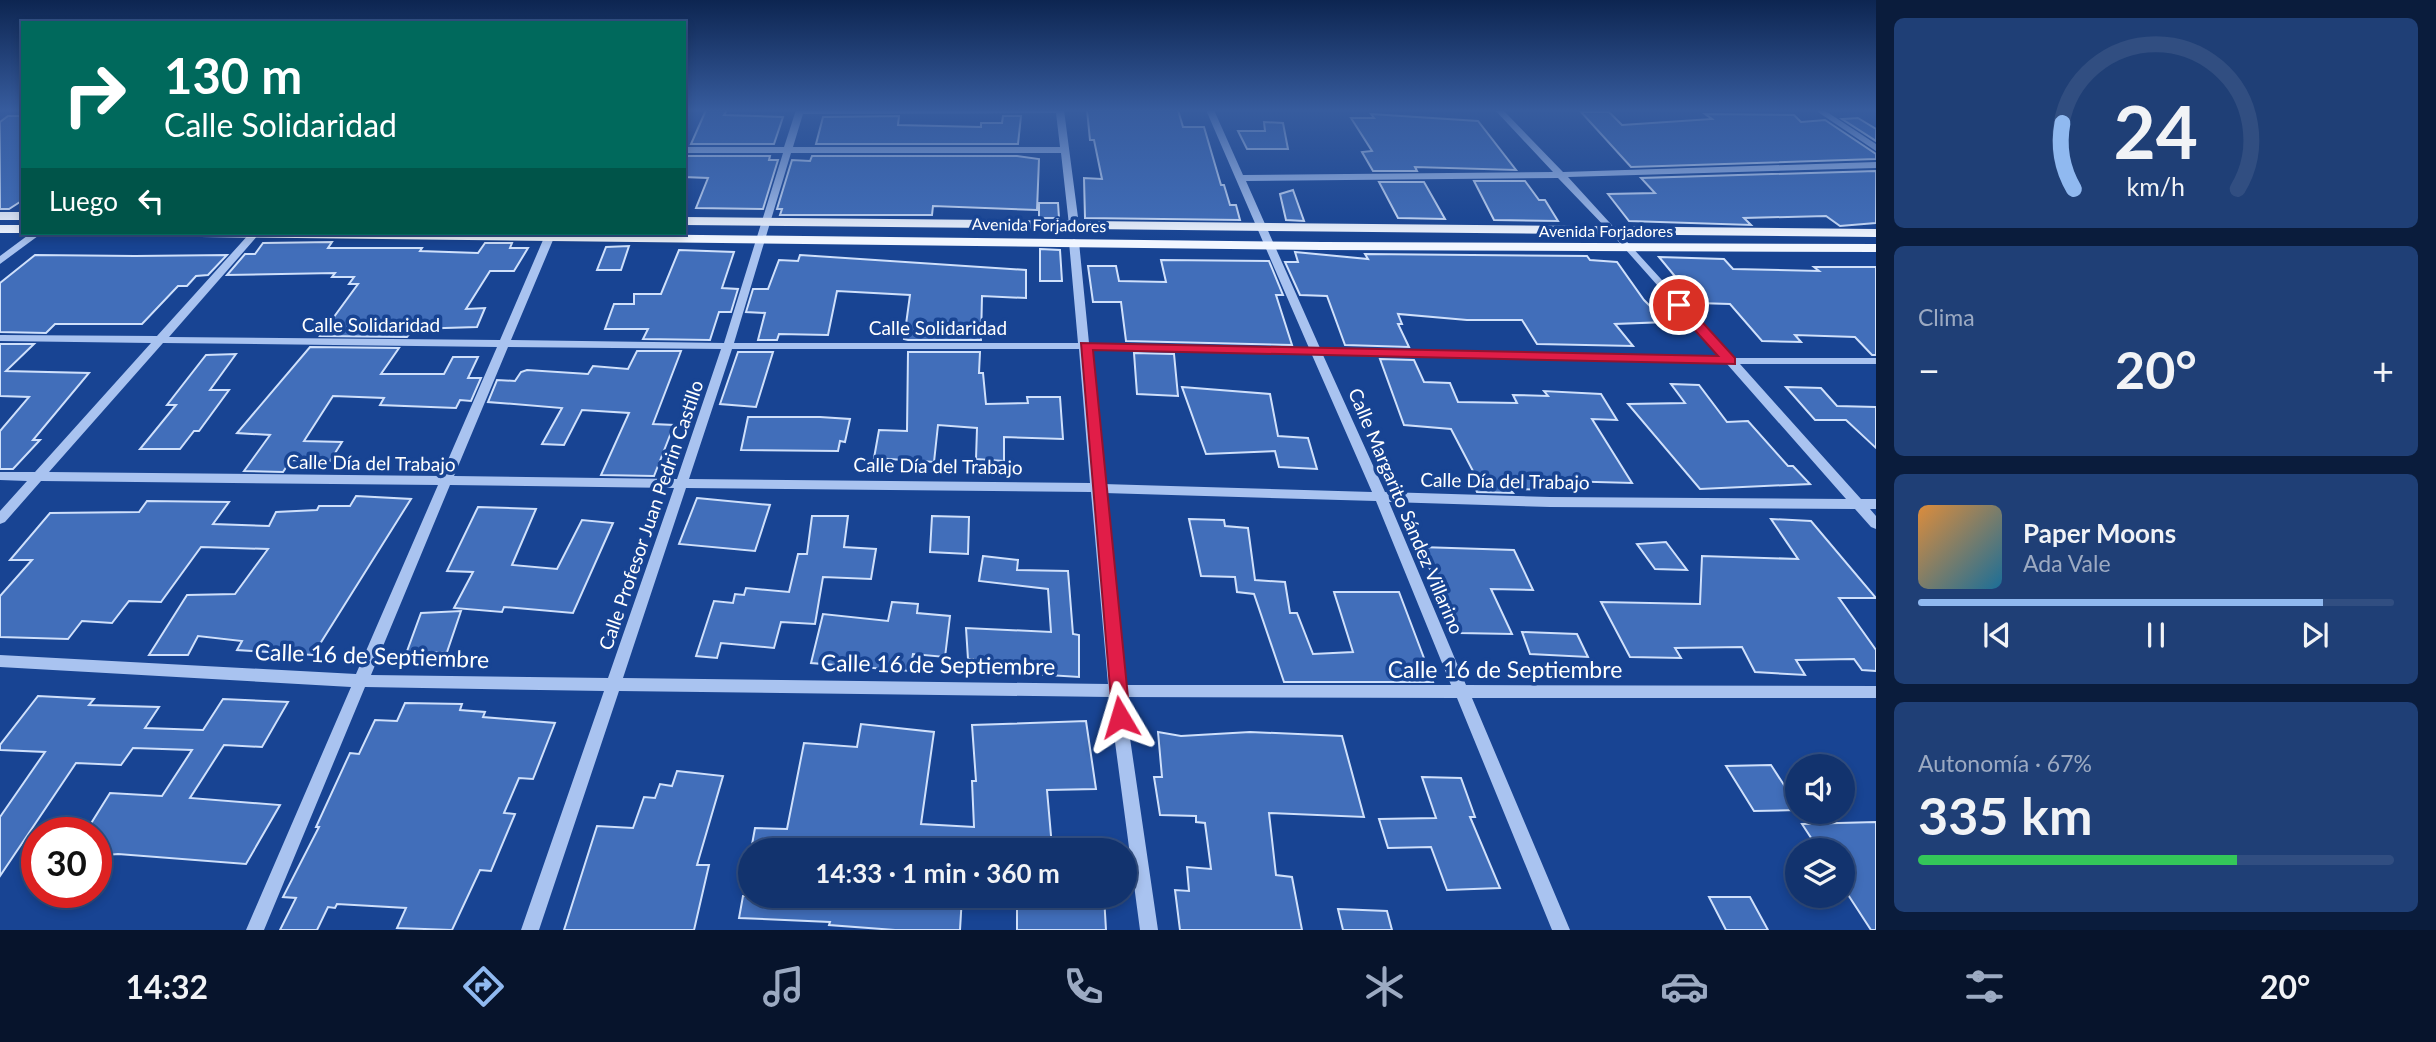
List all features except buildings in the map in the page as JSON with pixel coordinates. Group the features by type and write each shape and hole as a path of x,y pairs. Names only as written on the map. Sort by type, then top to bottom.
{"main road":[{"path":"0,216 21,216"},
{"name":"Avenida Forjadores","path":"686,221 1876,233"},
{"path":"0,229 21,229"},
{"name":"Avenida Forjadores","path":"551,235 1629,249 1876,248"}],"street":[{"name":"Calle Profesor Juan Pedrin Castillo","path":"530,930 728,346 787,153"},
{"path":"1065,153 1074,225"},
{"name":"Calle Margarito Sández Villarino","path":"1229,153 1381,498 1561,930"},
{"path":"1540,153 1613,230 1876,524"},
{"path":"1240,178 1561,175 1876,165"},
{"path":"0,261 34,235"},
{"path":"0,519 252,235"},
{"path":"256,930 551,235"},
{"path":"1074,243 1086,346 1116,691 1149,930"},
{"name":"Calle Solidaridad","path":"0,338 728,346 1086,346 1730,361 1876,361"},
{"name":"Calle Día del Trabajo","path":"0,476 447,483 683,482 1098,488 1381,498 1876,504"},
{"name":"Calle 16 de Septiembre","path":"0,661 362,681 1116,691 1876,692"}],"route":[{"path":"1120,717 1086,346 1730,361 1679,305"}]}
